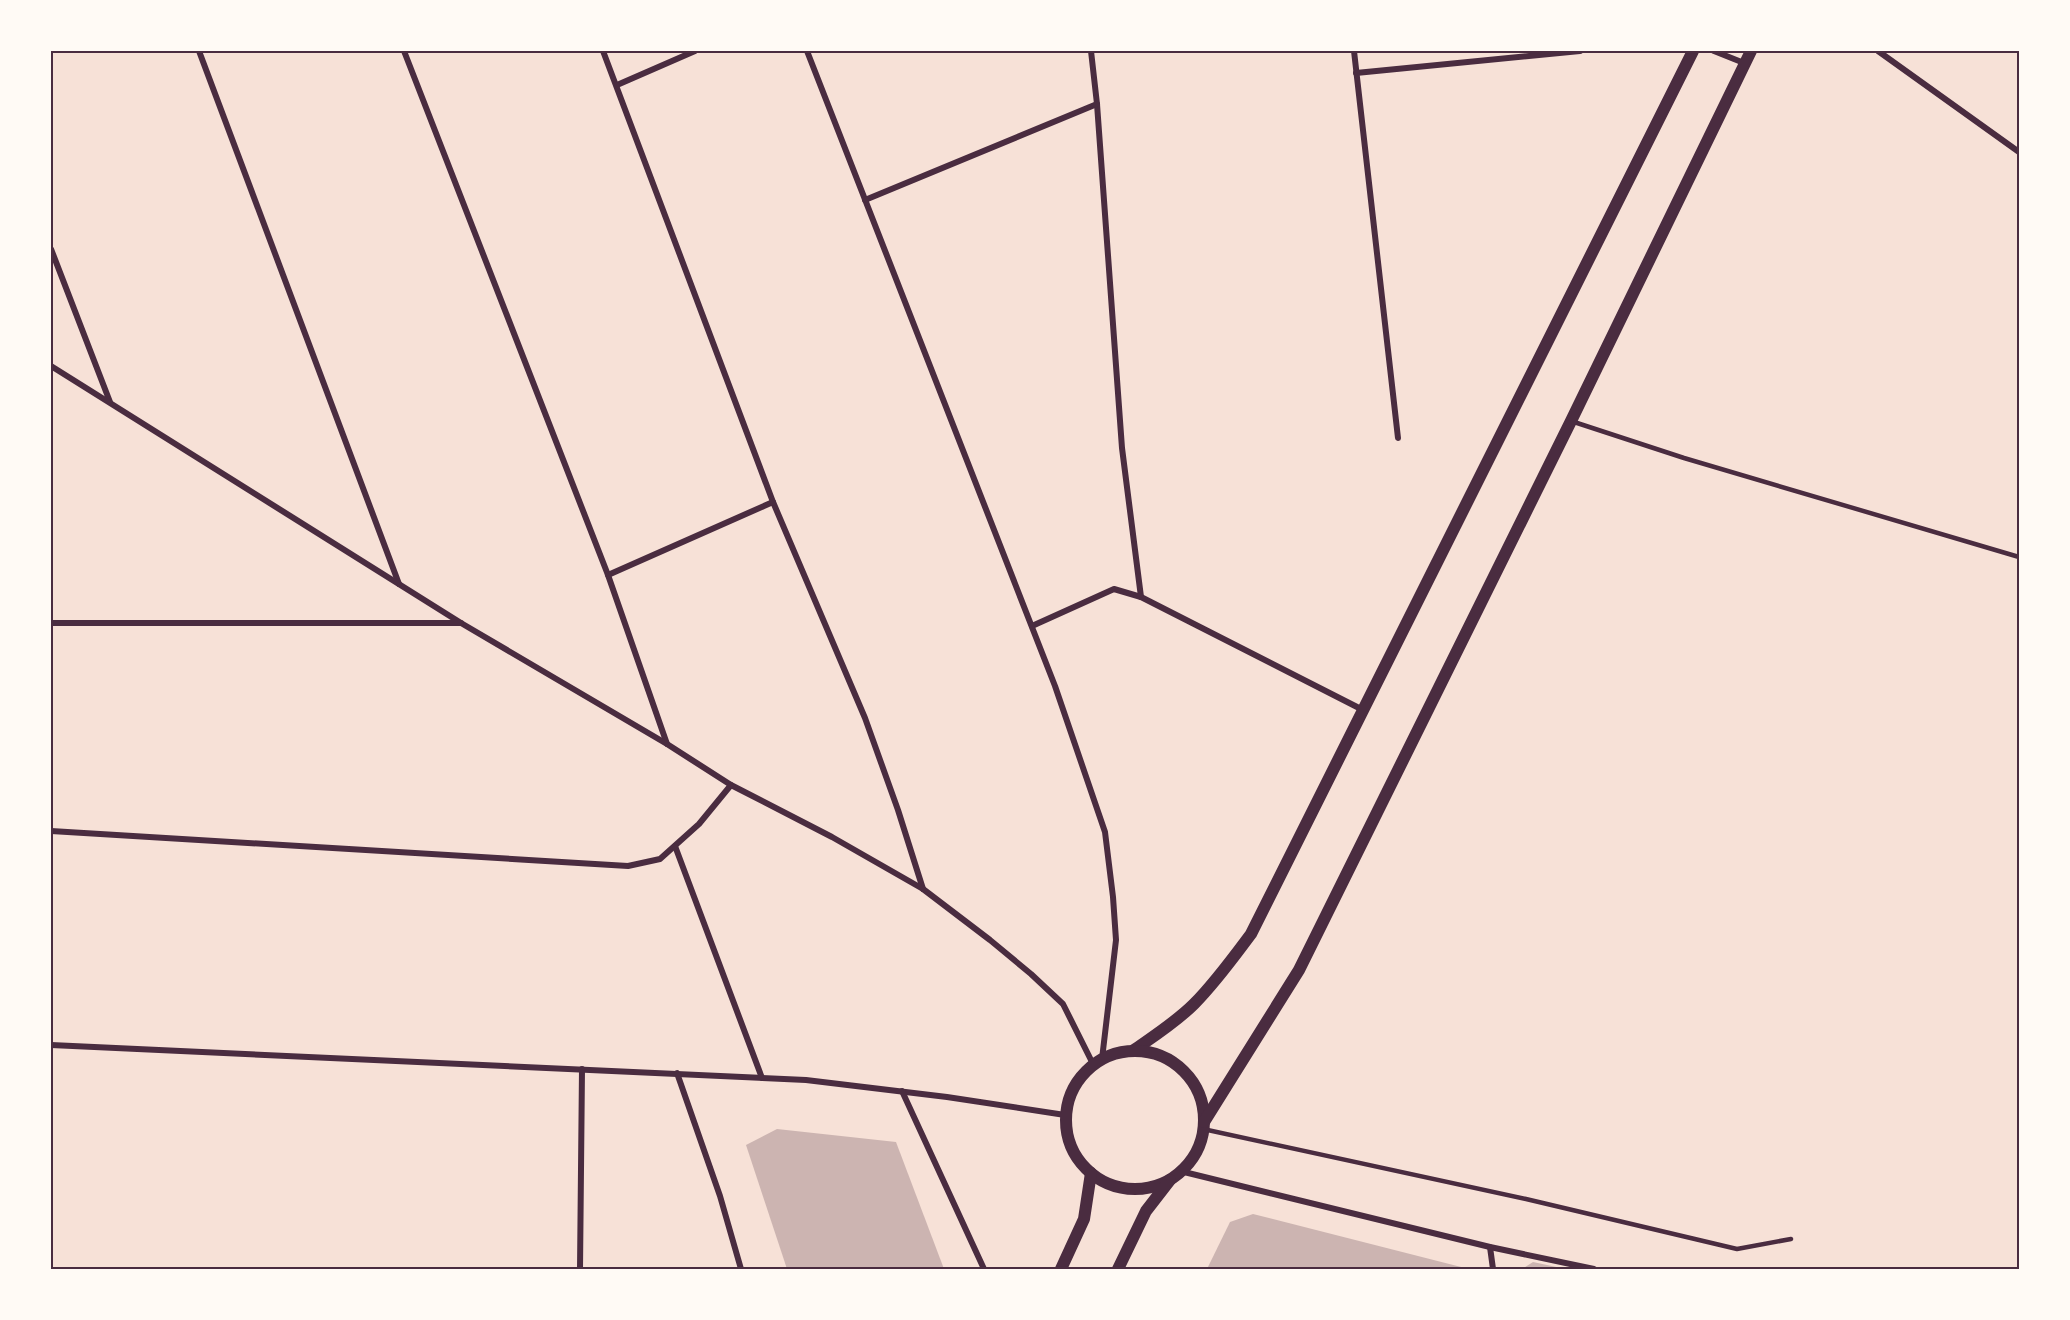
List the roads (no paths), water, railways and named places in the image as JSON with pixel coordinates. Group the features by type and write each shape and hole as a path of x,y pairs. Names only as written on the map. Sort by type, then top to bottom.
{"main road":[{"path":"1134,1050 1169,1026 1194,1005 1225,970 1251,934 1693,51"},
{"path":"1204,1125 1299,970 1751,51"},
{"path":"1118,1269 1146,1211 1170,1180 1188,1165 1200,1145 1204,1125 1200,1095 1191,1079 1176,1063 1156,1053 1134,1050 1112,1054 1097,1061 1076,1080 1066,1102 1066,1129 1074,1153 1091,1173 1103,1182 1123,1188 1148,1188 1170,1180"},
{"path":"1061,1269 1084,1220 1091,1173"}],"street":[{"path":"199,51 399,584"},
{"path":"404,51 608,575 668,744"},
{"path":"603,51 773,502 865,718 898,810 923,890"},
{"path":"617,86 694,51"},
{"path":"807,51 1032,626 1087,776 1104,832 1116,940 1097,1061"},
{"path":"1091,51 1097,104 1122,448 1141,597"},
{"path":"1354,51 1398,438"},
{"path":"1356,73 1580,51"},
{"path":"1714,51 1744,63"},
{"path":"1878,51 2019,152"},
{"path":"865,200 1097,104"},
{"path":"51,249 110,403"},
{"path":"51,366 461,623 668,744 731,785 832,837 923,890 990,940 1063,1004 1097,1061"},
{"path":"608,575 773,502"},
{"path":"1032,626 1114,589 1141,597 1363,710"},
{"path":"51,622 461,623"},
{"path":"51,831 628,866 660,859 699,824 731,785"},
{"path":"675,846 762,1078"},
{"path":"51,1045 806,1080 902,1091 1065,1116"},
{"path":"580,1269 582,1069"},
{"path":"677,1073 720,1196 741,1269"},
{"path":"902,1091 984,1269"},
{"path":"1180,1171 1490,1247 1594,1269"},
{"path":"1490,1247 1493,1269"}],"lane":[{"path":"1571,421 1684,458 2019,557"},
{"path":"1204,1125 1737,1249 1791,1239"}]}
